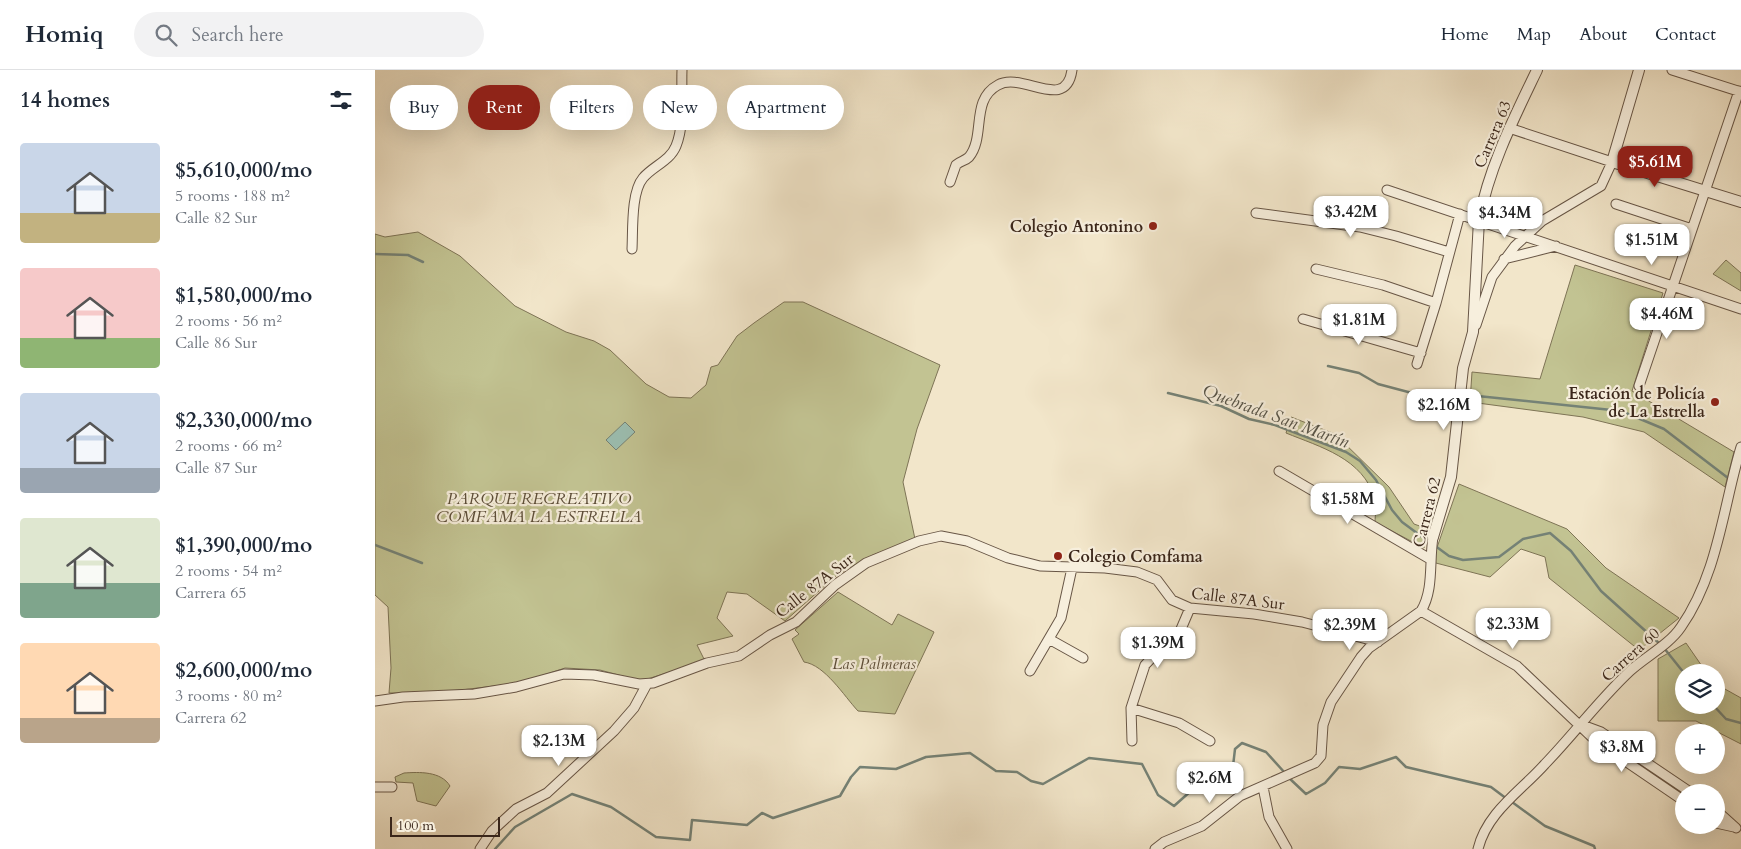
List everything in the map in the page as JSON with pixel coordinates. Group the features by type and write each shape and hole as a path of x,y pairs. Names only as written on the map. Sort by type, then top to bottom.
{"street":[{"path":"632,249 636,193 639,184 666,159 676,145 681,113 682,70"},
{"path":"950,182 958,162 969,157 979,132 983,101 989,91 999,84 1010,82 1046,90 1064,88 1069,85 1072,70"},
{"name":"Carrera 63","path":"1473,332 1479,220 1487,186 1509,128 1537,70"},
{"name":"Carrera 62","path":"1421,612 1429,592 1433,537 1451,477 1463,368 1492,277 1504,259 1525,235 1542,221 1601,186 1611,162 1639,70"},
{"path":"1639,386 1705,189 1740,92 1672,70"},
{"path":"1509,128 1741,202"},
{"path":"1387,190 1741,309"},
{"path":"1616,204 1692,229"},
{"path":"1256,213 1360,228 1396,236 1449,252"},
{"path":"1417,364 1460,214"},
{"path":"1504,259 1556,246"},
{"path":"1316,269 1383,285 1436,303"},
{"path":"1303,319 1421,353"},
{"name":"Carrera 60","path":"1478,849 1485,828 1509,800 1547,763 1621,679 1668,640 1680,629 1687,619 1712,563 1741,447"},
{"path":"1279,471 1430,559"},
{"name":"Calle 87A Sur","path":"375,701 403,697 474,694 516,688 564,674 647,684 707,663 739,656 770,635 796,622 835,585 866,563 931,538 952,537 1040,566 1123,569 1150,576 1157,580 1173,600 1190,608 1254,614 1302,622 1379,642"},
{"path":"1030,671 1049,639 1064,608 1072,568"},
{"path":"1132,741 1131,708 1145,665 1162,647 1178,636 1190,608"},
{"path":"1155,849 1164,842 1202,826 1240,796 1315,763 1321,756 1323,726 1331,702 1361,657 1421,612 1517,666 1596,741 1675,795"},
{"path":"1049,639 1083,658"},
{"path":"480,849 492,831 516,809 554,787 614,731 634,708 647,684"},
{"path":"1131,708 1179,723 1210,741"},
{"path":"1580,724 1601,732 1678,784"},
{"path":"375,787 392,786"},
{"path":"1263,787 1269,817 1287,849"},
{"path":"1725,817 1739,829"},
{"path":"1725,825 1739,829"}],"green space":[{"name":"PARQUE RECREATIVO COMFAMA LA ESTRELLA","path":"418,232 460,256 515,306 566,332 594,341 610,350 646,384 669,397 691,398 706,385 711,367 718,365 737,336 784,302 803,302 940,365 917,429 903,482 915,539 873,555 838,574 785,621 747,594 727,592 717,618 733,636 697,645 705,661 641,681 600,670 565,668 519,683 436,693 389,693 391,668 388,607 375,595 375,234 385,237"},
{"path":"1726,260 1741,273 1741,291 1713,274"},
{"path":"1575,265 1663,293 1632,391 1734,452 1725,487 1644,432 1583,417 1470,402 1472,372 1540,379"},
{"path":"1291,417 1335,434 1389,487 1414,524 1428,529 1424,548 1375,522 1375,499 1361,473 1351,464 1326,449 1286,433"},
{"path":"1459,484 1567,529 1606,568 1679,618 1639,650 1549,578 1545,557 1521,549 1490,577 1432,562"},
{"name":"Las Palmeras","path":"838,592 892,625 898,614 934,632 895,714 858,711 827,675 812,664 804,662 792,639 799,634 795,630"},
{"path":"1686,643 1700,664 1675,664 1675,714 1725,714 1725,689 1741,698 1741,744 1725,736 1725,724 1702,724 1696,721 1658,721 1658,659"},
{"path":"404,773 435,775 446,781 450,786 436,806 417,801 413,783 396,782 395,777"}],"water":[{"path":"625,422 635,432 616,450 606,440"}],"waterway":[{"path":"375,254 408,255 423,262"},
{"path":"1328,366 1359,373 1378,384 1412,393 1448,394"},
{"name":"Quebrada San Martín","path":"1168,393 1221,406 1249,419 1275,425 1346,452 1360,461 1376,480 1392,510 1402,522 1429,542"},
{"path":"1468,395 1621,411 1664,429 1728,478"},
{"name":"Quebrada San Martín","path":"1434,545 1449,556 1463,560 1499,557 1523,539 1550,533 1571,551 1601,591 1660,644"},
{"path":"375,545 422,563"},
{"name":"Quebrada San Martín","path":"1664,648 1677,664"},
{"name":"Quebrada San Martín","path":"1721,714 1726,719 1741,723"},
{"path":"495,849 515,827 572,794 611,807 656,837 690,840 692,820 747,825 762,813 773,818 840,796 851,777 860,767 896,769 926,757 970,753 996,771 1017,772 1031,781 1043,784 1089,758 1142,764 1158,795 1174,806 1192,790 1219,783 1232,775 1235,749 1242,743 1266,752 1285,773"},
{"path":"1288,777 1306,794 1325,783 1339,767 1360,769 1396,757 1406,767 1491,787 1507,799"},
{"path":"1512,802 1545,826 1594,846 1595,849"}],"place":[{"name":"Colegio Antonino","path":"1153,226"},
{"name":"Estación de Policía de La Estrella","path":"1715,402"},
{"name":"Colegio Comfama","path":"1058,556"}]}
